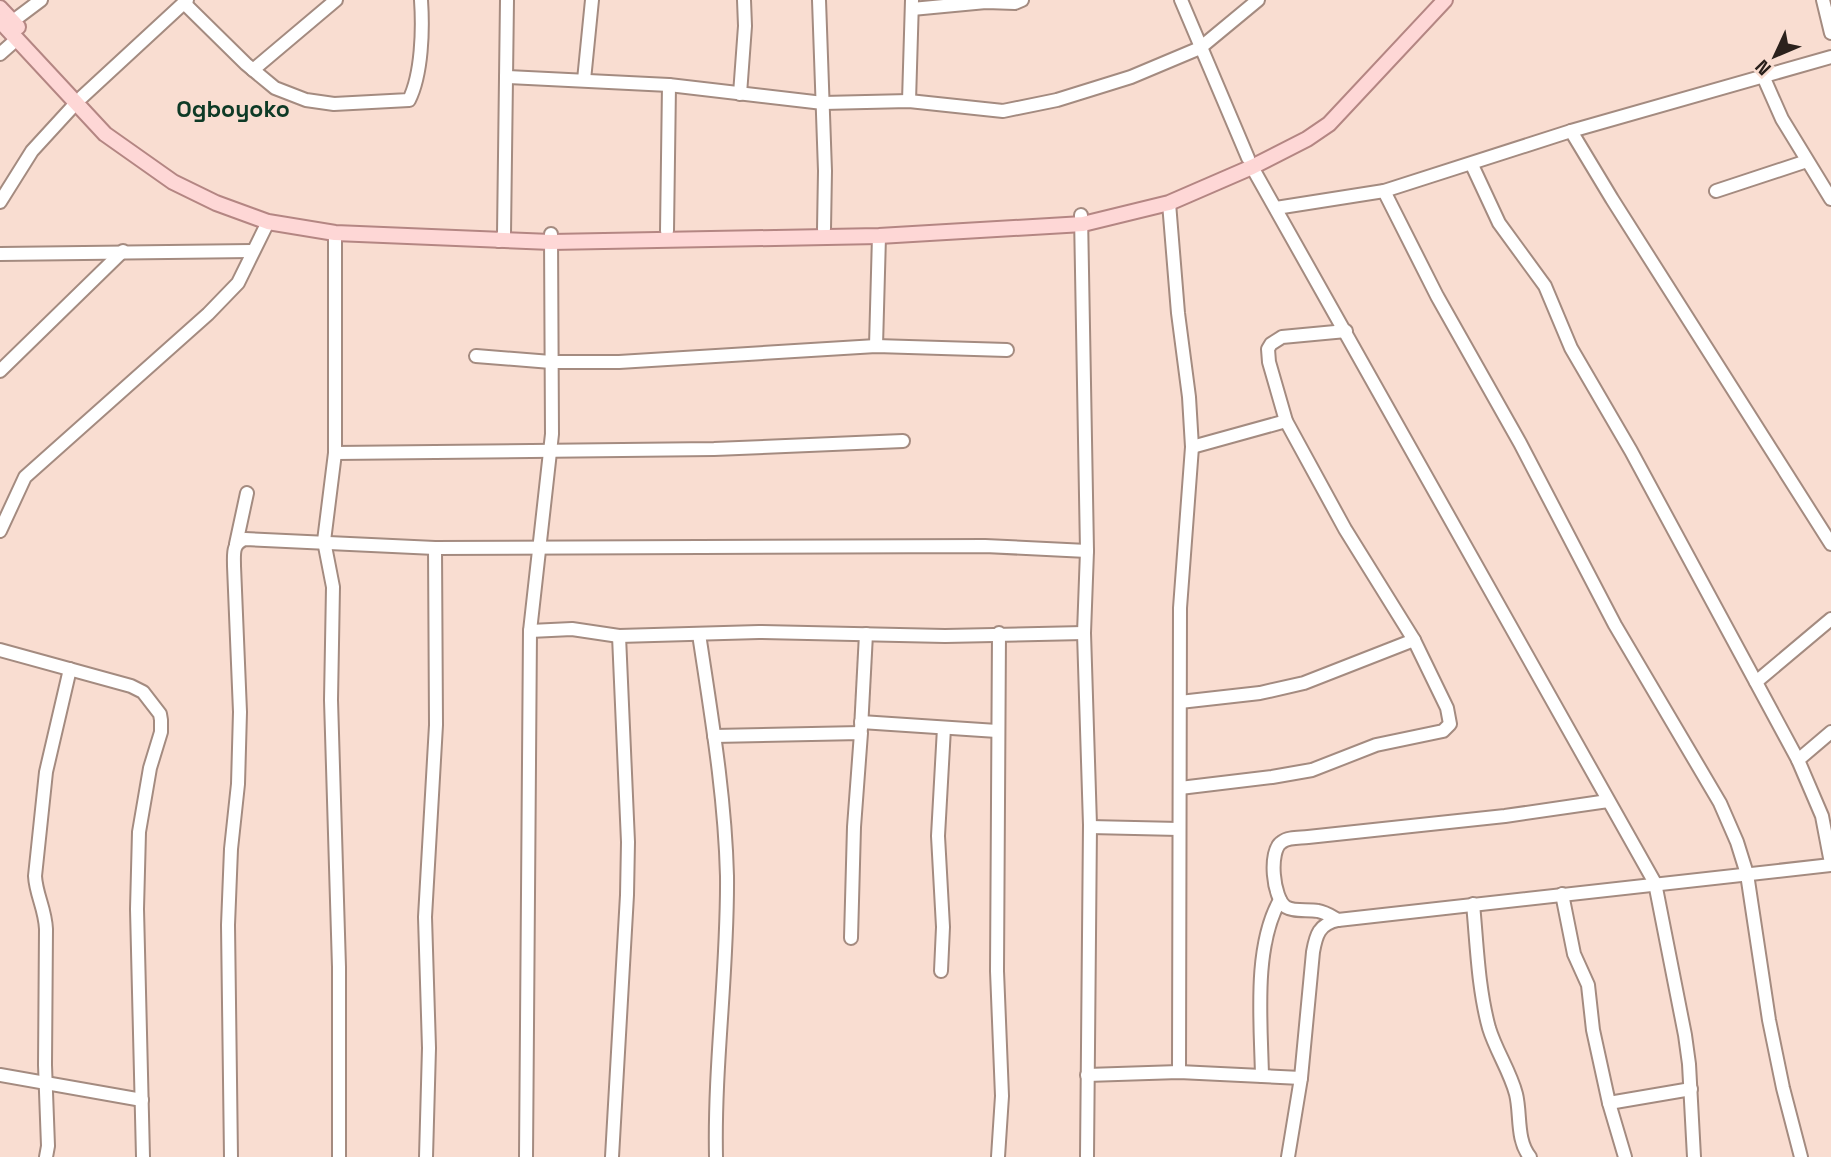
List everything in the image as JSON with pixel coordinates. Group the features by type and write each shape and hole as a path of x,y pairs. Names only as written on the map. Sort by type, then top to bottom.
{"main road":[{"path":"218,199 268,222 335,233 502,238 879,236 1082,220 1169,202 1250,163 1303,132 1323,118 1436,0"},
{"path":"551,238 1082,220 1166,195 1307,139 1329,124 1445,0"},
{"path":"0,8 17,39 35,52"},
{"path":"6,21 79,100 105,134 173,182 271,215 336,225 502,238"}],"street":[{"path":"6,21 41,0"},
{"path":"253,70 336,0"},
{"path":"0,202 32,151 79,100 186,1 253,70 275,88 306,100 334,104 409,100 416,85 421,0"},
{"path":"502,238 507,0"},
{"path":"584,80 592,0"},
{"path":"740,93 745,26 744,0"},
{"path":"819,0 825,171 824,229"},
{"path":"909,101 912,4 1015,3 1022,0"},
{"path":"1181,0 1250,163 1655,883 1685,1035 1694,1157"},
{"path":"506,76 669,85 823,103 909,101 1003,111 1070,97 1130,77 1200,48 1258,0"},
{"path":"1823,0 1831,33"},
{"path":"0,54 17,39"},
{"path":"1276,208 1384,191 1572,131 1831,57"},
{"path":"1763,76 1782,119 1831,198"},
{"path":"667,232 669,85"},
{"path":"1572,131 1612,199 1829,537"},
{"path":"1716,191 1807,161"},
{"path":"1288,1157 1301,1078 1314,943 1324,924 1338,920 1473,904 1831,864 1822,816 1798,760 1637,462 1571,348 1545,286 1499,223 1472,164"},
{"path":"1384,191 1437,296 1520,443 1615,625 1720,803 1737,842 1746,874 1769,1020 1801,1157"},
{"path":"1169,202 1192,447 1181,596 1179,1072"},
{"path":"1082,220 1087,551 1084,634 1090,827 1087,1157"},
{"path":"0,531 25,477 208,314 238,283 268,222"},
{"path":"335,233 335,453 324,541 333,587 331,700 339,967 339,1157"},
{"path":"876,346 879,236"},
{"path":"526,1157 530,631 537,548 551,449 551,238"},
{"path":"0,371 123,251"},
{"path":"0,254 252,251"},
{"path":"1180,788 1304,772 1376,745 1446,729 1451,722 1415,640 1345,529 1286,421 1269,362 1270,344 1290,336 1346,331"},
{"path":"475,356 551,362 619,362 876,346 1007,350"},
{"path":"1192,447 1286,421"},
{"path":"335,453 714,449 904,441"},
{"path":"231,1157 228,925 230,849 238,784 240,712 234,548 247,493"},
{"path":"236,544 245,539 435,548 985,545 1087,551"},
{"path":"426,1157 429,1048 425,903 436,725 435,548"},
{"path":"1756,682 1831,619"},
{"path":"530,631 572,629 619,636 759,632 1084,634"},
{"path":"998,1157 1002,1096 997,971 999,633"},
{"path":"699,634 714,736 727,877 725,969 716,1102 716,1157"},
{"path":"851,938 854,827 866,634"},
{"path":"612,1157 626,937 628,842 619,636"},
{"path":"1180,702 1260,693 1304,683 1415,640"},
{"path":"0,650 131,686 143,692 160,714 161,732 149,768 139,832 137,909 143,1157"},
{"path":"46,1157 46,929 45,912 36,888 35,876 46,772 70,670"},
{"path":"714,736 861,728 997,731"},
{"path":"941,971 943,927 938,836 944,728"},
{"path":"1798,760 1831,733"},
{"path":"1338,920 1318,911 1289,909 1280,900 1273,860 1275,848 1286,839 1505,816 1608,801"},
{"path":"1090,827 1179,829"},
{"path":"1562,894 1574,954 1588,985 1592,1022 1609,1103 1625,1157"},
{"path":"1262,1076 1262,967 1271,917 1280,900"},
{"path":"1473,904 1488,1025 1514,1086 1522,1140 1530,1157"},
{"path":"1087,1075 1179,1072 1301,1078"},
{"path":"0,1075 142,1100"},
{"path":"1609,1103 1691,1089"}],"district":[{"name":"Ogboyoko","path":"233,109"}]}
